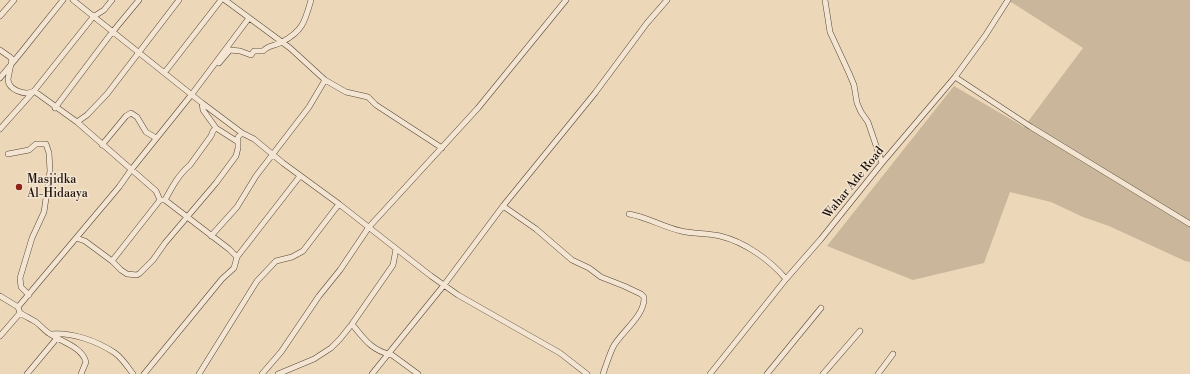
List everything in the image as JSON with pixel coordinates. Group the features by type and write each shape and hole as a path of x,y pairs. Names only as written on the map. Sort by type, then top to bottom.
{"street":[{"path":"0,16 14,0"},
{"path":"0,78 63,0"},
{"path":"73,0 202,103 242,133 254,139 300,176 339,204 444,285 458,295 560,353 587,374"},
{"path":"0,129 34,91 93,16 104,10 112,0"},
{"path":"55,108 139,0"},
{"path":"77,122 87,115 108,94 179,0"},
{"path":"165,72 221,0"},
{"path":"225,0 282,42 325,80 346,92 368,98 376,105 442,148"},
{"path":"209,72 230,50 240,51 251,55 254,51 263,51 267,47 282,42 300,29 311,0"},
{"path":"262,374 281,352 369,227 483,102 566,0"},
{"path":"372,374 444,285 503,206 595,93 667,0"},
{"path":"824,0 830,32 852,79 861,112 868,122 882,163"},
{"name":"Wahar Ade Road","path":"710,374 786,279 955,77 985,36 1008,0"},
{"path":"18,307 114,193 130,170 192,94 249,18"},
{"path":"0,50 12,59 8,76 9,83 21,93 25,94 34,91"},
{"path":"955,77 1031,127 1190,224"},
{"path":"211,236 237,207 256,176 309,107 325,80"},
{"path":"34,91 55,108 77,122 130,170 156,191 163,200 238,257"},
{"path":"202,103 203,110 216,128 238,142"},
{"path":"102,145 126,116 131,113 137,117 146,132 156,138"},
{"path":"112,261 163,200 216,128"},
{"path":"76,238 85,241 127,274 137,275 150,263 236,156 238,138 242,133"},
{"path":"8,154 29,150 36,144 46,144 49,153 50,171 44,212 32,238 20,278 22,287 29,295"},
{"path":"144,374 222,279 234,268 238,257 300,176"},
{"path":"200,374 260,277 276,261 292,257 303,251 339,204"},
{"path":"503,206 536,229 572,260 589,268 601,277 624,286 644,297 645,303 641,311 614,346 603,374"},
{"path":"629,214 646,218 682,232 719,236 744,245 773,266 786,279"},
{"path":"278,374 314,359 330,348 352,324 393,266 396,249"},
{"path":"0,296 18,307 20,313 36,322 50,334 74,347 85,358 86,362 81,374"},
{"path":"767,374 821,308"},
{"path":"0,336 20,313"},
{"path":"352,324 368,344 392,355 418,374"},
{"path":"823,374 860,331"},
{"path":"50,334 63,333 100,344 116,354 133,374"},
{"path":"27,374 57,338"},
{"path":"878,374 893,354"}],"shaded area":[{"path":"1008,0 1190,0 1190,262 1051,202 1010,192 984,263 913,280 827,246 954,86 1024,127 1083,48"}],"place":[{"name":"Masjidka Al-Hidaaya","path":"19,187"}]}
